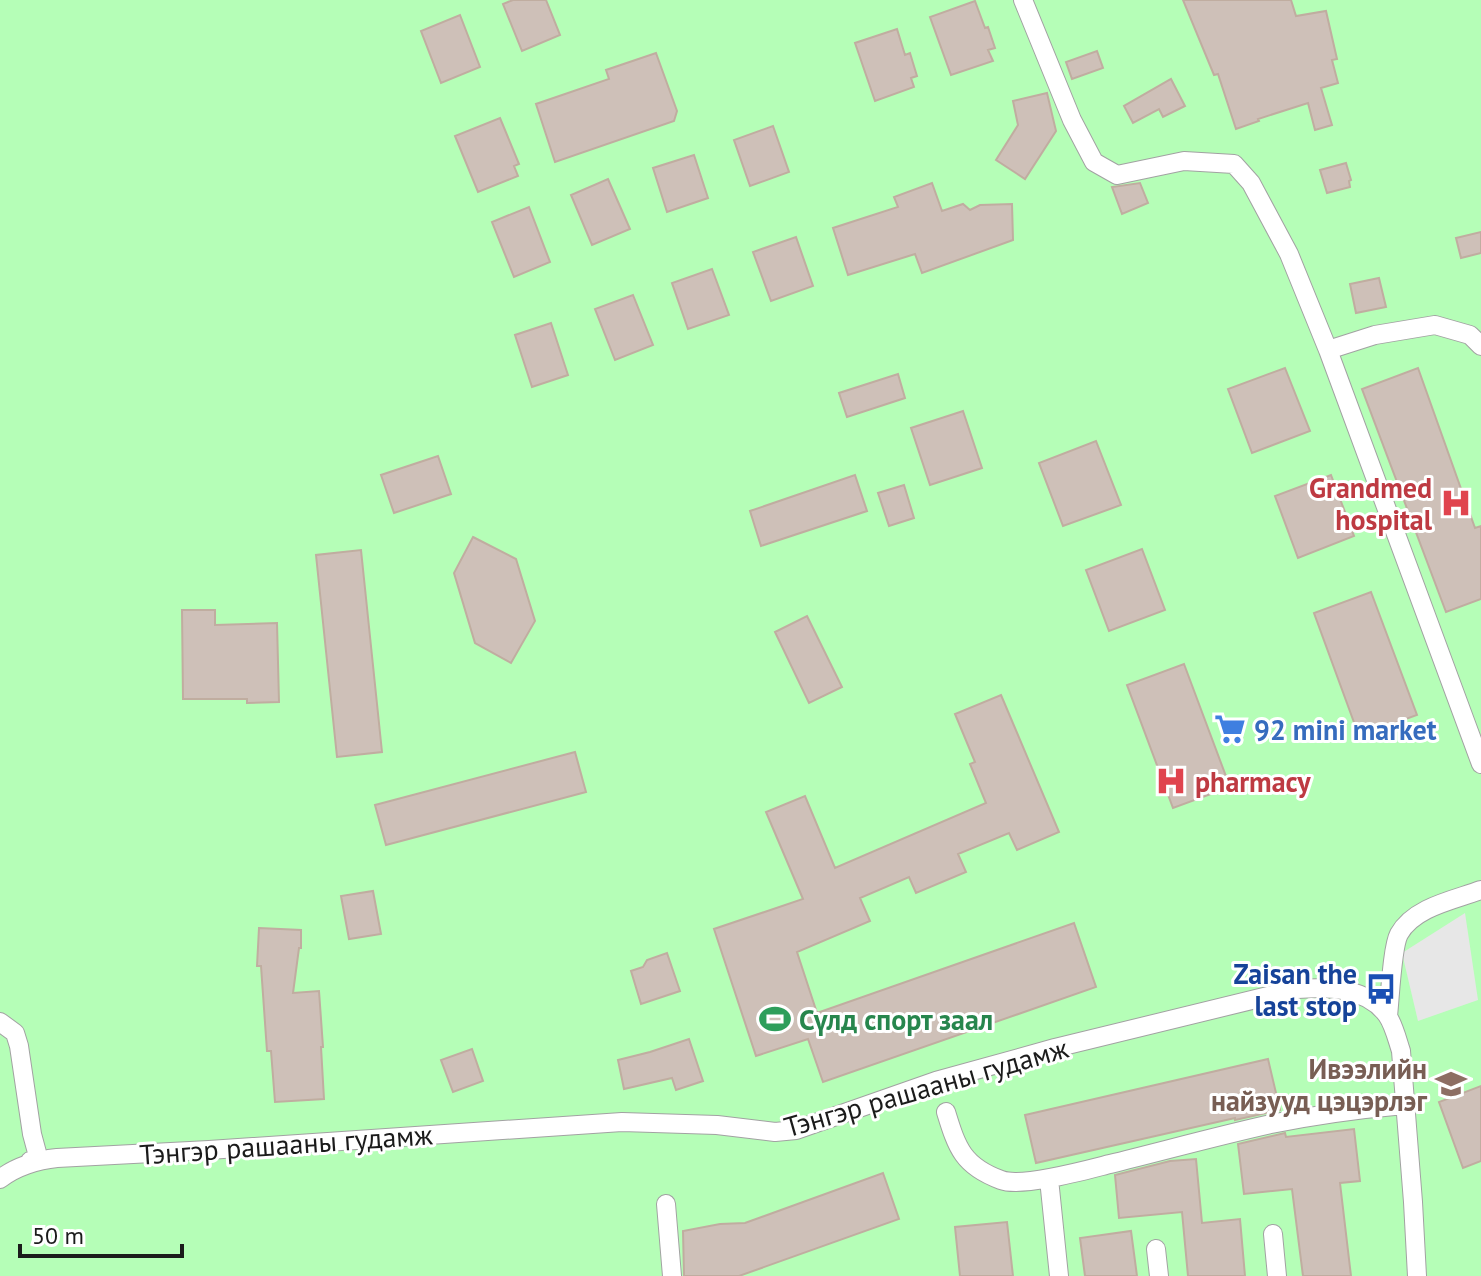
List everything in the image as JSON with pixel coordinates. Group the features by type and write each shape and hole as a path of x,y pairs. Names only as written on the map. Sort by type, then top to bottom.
{"street":[{"path":"1023,0 1048,51 1072,120 1094,162 1117,175 1184,161 1234,164 1251,183 1289,254 1328,350 1481,764"},
{"path":"1328,350 1375,335 1435,325 1470,335 1481,346"},
{"path":"1417,1276 1401,1051 1388,1016 1395,951 1398,935 1412,919 1425,910 1481,890"},
{"name":"Тэнгэр рашааны гудамж","path":"0,1179 39,1160 622,1122 702,1124 775,1132 796,1130 936,1081 1055,1048 1297,989 1356,992 1373,1000 1388,1016"},
{"path":"0,1022 15,1033 19,1046 32,1134 39,1160 0,1164"},
{"path":"946,1112 958,1147 973,1165 1004,1182 1049,1179 1273,1124 1352,1110 1404,1105"},
{"path":"1049,1179 1059,1276"},
{"path":"666,1204 672,1276"},
{"path":"1273,1234 1277,1276"},
{"path":"1156,1249 1159,1276"}],"green space":[{"path":"0,0 1481,0 1481,1276 0,1276"}],"shaded area":[{"path":"1465,913 1478,1000 1418,1021 1402,953"}],"building":[{"path":"513,0 546,0 560,35 522,51 503,4"},
{"path":"1183,0 1291,0 1296,16 1326,11 1337,59 1332,60 1338,83 1321,88 1332,125 1315,130 1308,103 1236,129 1218,74 1214,75"},
{"path":"975,1 995,48 988,50 993,61 951,75 930,17"},
{"path":"460,15 480,67 441,83 421,31"},
{"path":"897,29 905,55 910,53 917,76 911,78 914,87 875,101 855,43"},
{"path":"1097,51 1103,68 1072,79 1066,62"},
{"path":"656,53 677,111 674,121 555,162 536,104 609,79 606,70"},
{"path":"1171,79 1185,106 1163,117 1159,109 1133,123 1124,106"},
{"path":"1047,93 1056,131 1025,179 996,160 1018,125 1013,101"},
{"path":"500,118 519,164 514,166 518,176 478,192 455,136"},
{"path":"773,126 789,172 750,186 734,140"},
{"path":"694,155 708,198 667,212 653,168"},
{"path":"1346,163 1350,187 1327,193 1320,170"},
{"path":"608,179 630,229 592,245 571,195"},
{"path":"932,183 942,211 963,204 970,210 980,205 1012,204 1013,240 922,273 915,254 848,275 833,228 898,207 894,197"},
{"path":"1140,183 1148,203 1122,214 1112,187"},
{"path":"529,207 550,262 514,277 492,222"},
{"path":"1481,232 1481,253 1461,258 1456,238"},
{"path":"796,237 813,286 771,301 753,252"},
{"path":"712,269 729,315 688,329 672,283"},
{"path":"1379,278 1386,307 1356,313 1350,284"},
{"path":"633,295 653,345 615,360 595,309"},
{"path":"551,323 568,375 532,387 515,335"},
{"path":"1285,368 1310,431 1252,453 1228,389"},
{"path":"1418,368 1475,528 1481,526 1481,599 1446,612 1362,389"},
{"path":"898,374 905,398 847,417 839,393"},
{"path":"963,411 982,468 930,485 911,428"},
{"path":"1096,441 1121,505 1063,526 1039,463"},
{"path":"438,456 451,494 394,513 381,475"},
{"path":"855,475 867,511 761,546 750,511"},
{"path":"1331,475 1354,536 1298,558 1275,496"},
{"path":"904,485 914,518 889,526 878,493"},
{"path":"473,537 516,559 535,621 511,663 475,643 454,573"},
{"path":"1142,549 1165,610 1109,631 1086,570"},
{"path":"361,550 382,752 337,757 316,555"},
{"path":"1371,592 1417,715 1359,736 1314,613"},
{"path":"182,610 215,610 215,625 277,623 279,702 183,699"},
{"path":"807,616 842,687 809,703 775,632"},
{"path":"1184,664 1230,787 1173,808 1127,685"},
{"path":"1001,695 1059,832 1017,850 1009,833 958,854 966,872 916,893 909,877 860,898 870,921 797,952 817,1013 1074,923 1096,987 823,1082 808,1039 756,1056 714,929 803,899 766,812 805,796 835,868 986,803 970,764 975,762 955,714"},
{"path":"575,752 586,792 386,845 375,805"},
{"path":"373,891 381,934 349,939 341,896"},
{"path":"259,928 301,930 293,993 319,991 324,1099 275,1102 271,1051 267,1051 261,966 257,966"},
{"path":"667,953 680,991 641,1004 631,971 643,967 647,960"},
{"path":"689,1039 703,1081 676,1090 672,1078 624,1089 618,1060"},
{"path":"472,1049 483,1081 453,1092 441,1060"},
{"path":"1268,1059 1280,1110 1036,1163 1025,1115"},
{"path":"1481,1086 1481,1161 1463,1168 1439,1102"},
{"path":"1354,1129 1360,1181 1340,1183 1351,1276 1303,1276 1292,1189 1244,1194 1238,1144 1285,1133 1286,1137"},
{"path":"1196,1159 1202,1223 1240,1219 1245,1276 1188,1276 1182,1212 1119,1218 1115,1175 1170,1161"},
{"path":"883,1173 899,1219 739,1276 684,1276 683,1231 745,1223"},
{"path":"1007,1222 1013,1276 960,1276 955,1227"},
{"path":"1131,1231 1137,1276 1085,1276 1080,1238"}],"place":[{"name":"Grandmed hospital","path":"1456,503"},
{"name":"92 mini market","path":"1230,729"},
{"name":"pharmacy","path":"1171,781"},
{"name":"Zaisan the last stop","path":"1381,989"},
{"name":"Сүлд спорт заал","path":"775,1019"},
{"name":"Ивээлийн найзууд цэцэрлэг","path":"1451,1084"}]}
